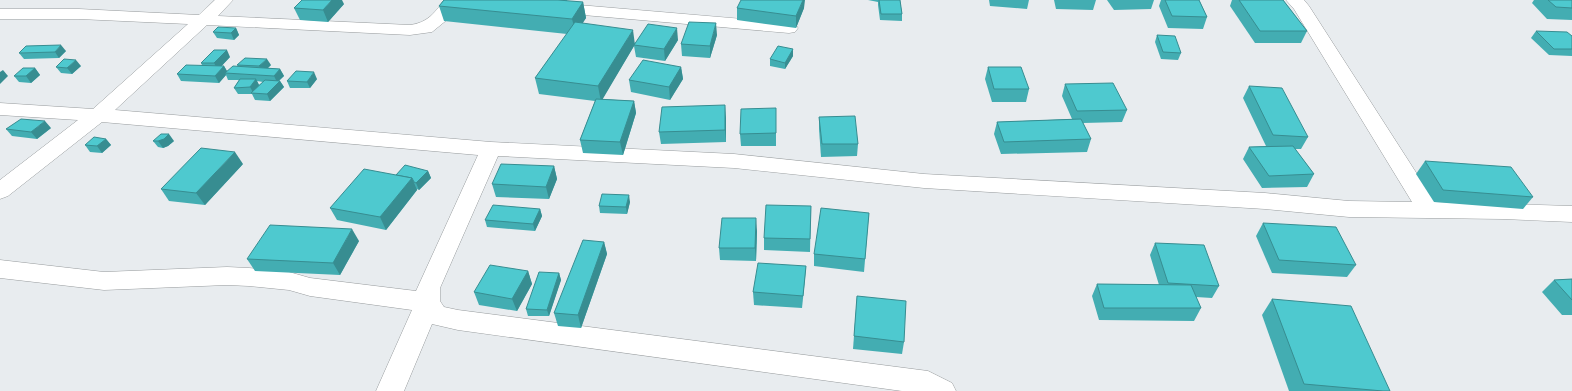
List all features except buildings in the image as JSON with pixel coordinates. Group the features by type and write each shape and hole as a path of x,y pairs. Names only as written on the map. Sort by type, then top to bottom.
{"street":[{"path":"0,191 98,115 226,0"},
{"path":"0,14 80,14 410,30 426,28 442,15 453,0"},
{"path":"1294,0 1301,6 1429,210"},
{"path":"538,6 789,28"},
{"path":"0,109 98,115 491,149 734,161 924,181 1264,201 1349,209 1503,211 1572,214"},
{"path":"390,391 428,302 428,288 491,149"},
{"path":"0,269 76,278 124,281 227,276 249,277 289,281 310,287 428,302"},
{"path":"428,302 436,315 458,320 928,383 942,391"}]}
